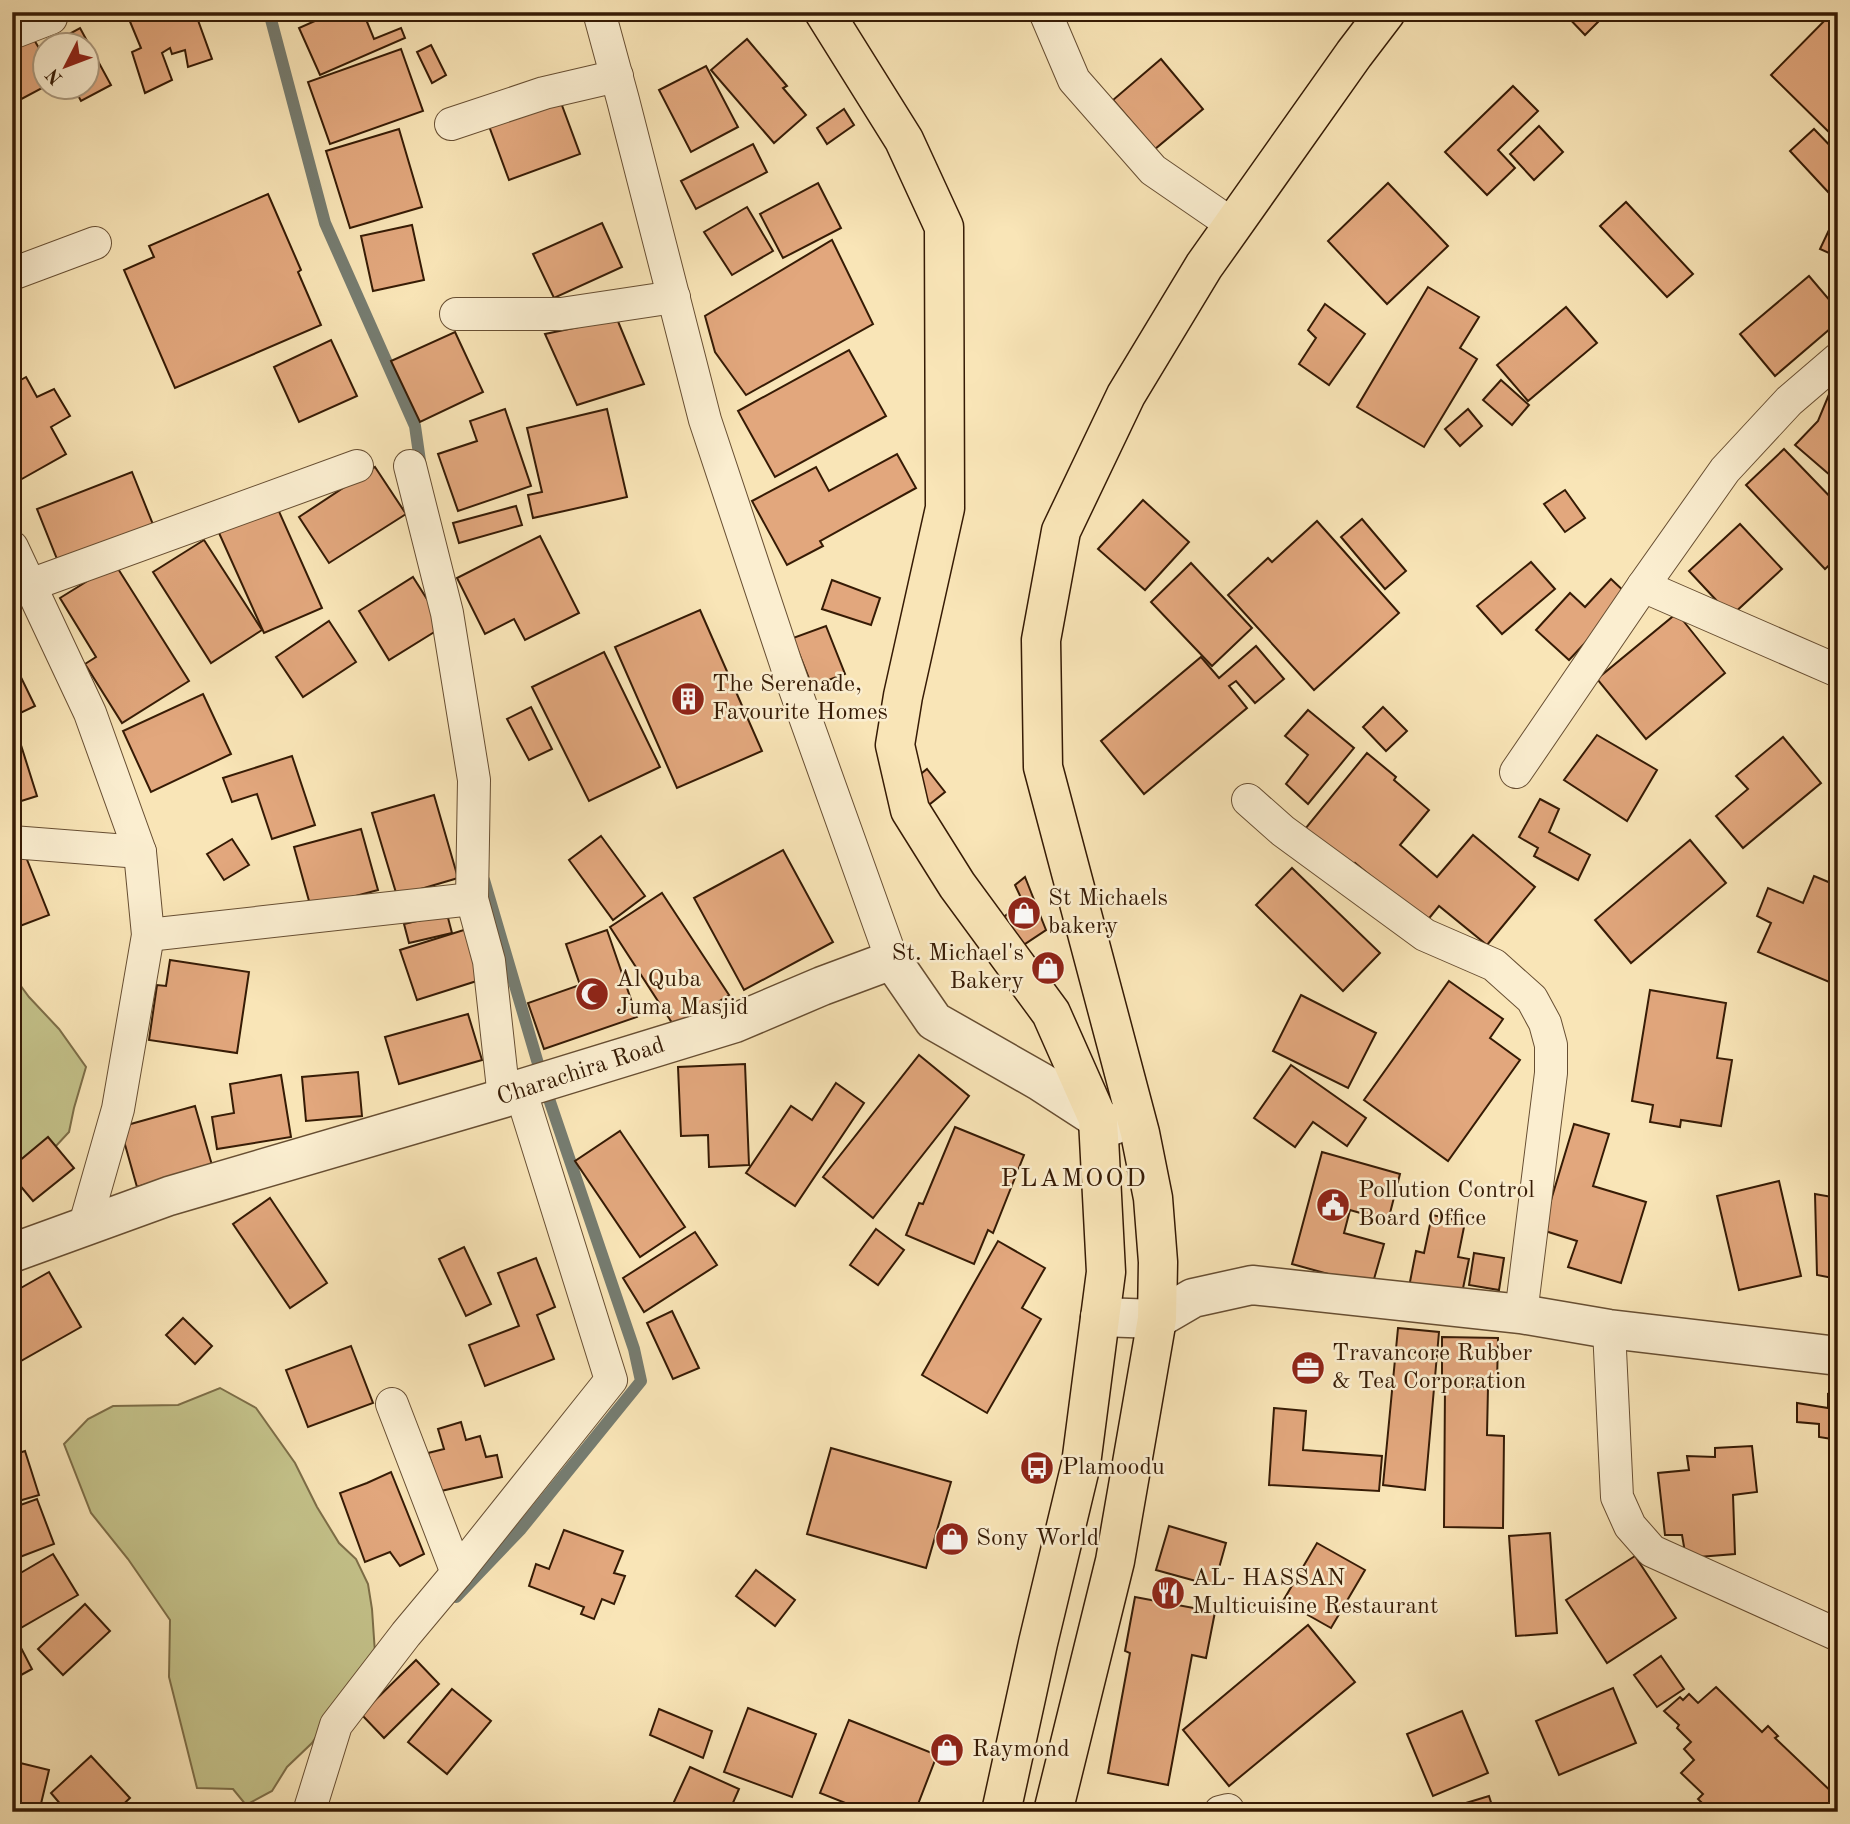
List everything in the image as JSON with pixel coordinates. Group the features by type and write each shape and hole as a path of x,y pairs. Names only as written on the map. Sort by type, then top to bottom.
{"main road":[{"path":"824,12 904,139 944,227 945,508 903,696 895,745 910,810 957,885 1051,1013 1098,1119 1107,1272 1081,1464 1001,1812"},
{"path":"1053,1812 1115,1561 1157,1319 1158,1262 1153,1198 1140,1133 1043,767 1041,640 1061,531 1126,395 1204,266 1386,12"}],"street":[{"path":"599,12 705,420 786,664 892,960 934,1021 1041,1082 1098,1119 1140,1133"},
{"path":"1045,12 1074,80 1153,170 1233,225"},
{"path":"12,33 51,18"},
{"path":"451,124 544,93 617,76"},
{"path":"12,274 95,243"},
{"path":"456,314 561,314 674,298"},
{"path":"1516,772 1725,470 1789,401 1838,359"},
{"path":"30,585 357,466"},
{"path":"309,1812 336,1725 611,1380 512,1093 489,961 472,899 474,780 447,613 410,466"},
{"path":"12,547 90,713 140,852 148,935 118,1109 84,1228"},
{"path":"1643,586 1838,671"},
{"path":"1248,800 1283,831 1424,934 1494,965 1532,999 1545,1023 1551,1045 1551,1073 1521,1314"},
{"path":"12,842 140,852"},
{"path":"148,935 472,899"},
{"name":"Charachira Road","path":"12,1253 169,1196 735,1023 892,960"},
{"path":"1100,1317 1157,1319 1193,1298 1252,1285 1521,1314 1609,1329 1838,1356"},
{"path":"1609,1329 1617,1497 1630,1526 1652,1550 1838,1635"},
{"path":"392,1405 457,1573"},
{"path":"1220,1812 1229,1812"}],"shaded area":[{"path":"12,974 59,1029 86,1067 69,1132 43,1160 12,1174"},
{"path":"220,1388 256,1408 295,1463 339,1543 356,1559 368,1584 375,1653 312,1743 287,1767 272,1791 246,1805 233,1789 197,1788 169,1677 170,1620 128,1559 91,1513 64,1444 88,1419 113,1406 178,1405"}],"building":[{"path":"126,12 195,12 212,59 188,67 185,50 172,54 170,48 162,53 172,80 145,93 132,52 141,48"},
{"path":"335,12 363,12 374,39 401,28 405,38 320,75 299,28"},
{"path":"1563,12 1594,12 1601,19 1585,35"},
{"path":"1833,12 1838,12 1838,141 1771,75"},
{"path":"32,39 32,93 12,104 12,49"},
{"path":"747,39 787,86 783,88 806,115 774,143 711,70"},
{"path":"431,45 446,75 432,83 417,52"},
{"path":"401,49 423,111 330,144 308,82"},
{"path":"1161,59 1203,109 1155,149 1113,100"},
{"path":"706,66 738,127 691,152 659,90"},
{"path":"102,68 111,85 102,90"},
{"path":"1513,86 1538,111 1498,150 1515,168 1487,195 1445,152"},
{"path":"560,100 580,154 509,180 489,126"},
{"path":"844,109 854,125 827,144 817,128"},
{"path":"1539,126 1563,152 1534,180 1510,154"},
{"path":"399,129 422,207 350,228 326,151"},
{"path":"1814,129 1838,154 1838,185 1829,193 1790,151"},
{"path":"753,144 767,172 696,209 681,181"},
{"path":"818,183 841,228 783,258 760,214"},
{"path":"1388,183 1448,246 1387,304 1328,241"},
{"path":"268,194 321,325 175,388 124,270 154,257 149,246"},
{"path":"1626,202 1693,274 1667,297 1600,226"},
{"path":"747,207 773,251 732,275 704,232"},
{"path":"1838,211 1838,257 1820,249"},
{"path":"602,223 622,267 554,298 533,254"},
{"path":"412,225 424,280 373,291 361,236"},
{"path":"832,240 873,324 746,395 715,352 705,316"},
{"path":"1809,276 1838,310 1838,322 1775,376 1740,334"},
{"path":"1428,287 1479,317 1460,348 1477,359 1424,447 1357,407"},
{"path":"1325,304 1365,334 1329,385 1299,364 1316,338 1308,330"},
{"path":"1566,307 1597,343 1528,401 1497,365"},
{"path":"617,319 644,384 577,405 545,334"},
{"path":"455,332 483,392 420,422 391,361"},
{"path":"331,340 357,396 299,422 274,367"},
{"path":"849,350 886,416 775,477 738,411"},
{"path":"26,377 37,397 54,389 70,416 51,427 66,454 20,480 12,467 12,385"},
{"path":"1501,380 1529,405 1512,425 1483,400"},
{"path":"1830,392 1838,399 1838,482 1795,445 1818,421"},
{"path":"505,409 531,486 458,511 438,454 477,441 470,421"},
{"path":"607,409 627,497 533,518 528,495 542,492 527,428"},
{"path":"1468,409 1482,426 1460,446 1445,429"},
{"path":"1784,449 1838,505 1838,557 1825,569 1746,485"},
{"path":"897,454 916,488 820,541 823,546 787,565 752,501 816,467 829,491"},
{"path":"375,467 406,514 329,563 299,517"},
{"path":"132,472 154,527 59,564 37,509"},
{"path":"1565,490 1585,518 1565,532 1544,504"},
{"path":"1143,500 1189,542 1145,590 1098,549"},
{"path":"516,506 522,525 459,543 453,523"},
{"path":"277,507 322,608 264,633 219,533"},
{"path":"1362,519 1406,571 1385,589 1341,537"},
{"path":"1317,521 1399,613 1314,690 1228,595 1268,558 1272,562"},
{"path":"1740,524 1782,569 1731,616 1689,571"},
{"path":"540,536 579,613 525,640 514,619 485,634 457,578"},
{"path":"204,540 262,630 211,663 153,572"},
{"path":"1531,562 1555,589 1502,634 1477,606"},
{"path":"1191,563 1252,628 1212,666 1151,602"},
{"path":"115,564 189,681 122,723 85,664 96,657 60,598"},
{"path":"413,577 444,626 389,660 359,611"},
{"path":"1611,579 1629,596 1569,660 1536,630 1570,593 1585,607"},
{"path":"832,580 880,598 871,625 822,609"},
{"name":"The Serenade, Favourite Homes","path":"700,610 762,751 677,788 615,647"},
{"path":"1677,613 1725,673 1646,739 1597,679"},
{"path":"329,621 356,662 303,697 276,657"},
{"path":"826,626 845,674 812,686 793,638"},
{"path":"1256,646 1284,679 1255,703 1236,681 1229,686 1247,708 1144,794 1101,741 1201,657 1219,678"},
{"path":"604,652 660,767 589,801 532,687"},
{"path":"12,662 35,706 12,717"},
{"path":"203,694 231,754 151,792 123,731"},
{"path":"531,707 552,749 529,760 507,719"},
{"path":"1383,707 1407,731 1386,751 1363,727"},
{"path":"1308,710 1354,748 1308,804 1286,784 1308,755 1285,736"},
{"path":"1597,735 1657,770 1627,821 1564,780"},
{"path":"1783,737 1821,783 1743,848 1716,816 1748,789 1736,776"},
{"path":"20,742 37,796 12,804 12,744"},
{"path":"1367,753 1429,810 1400,845 1437,877 1473,835 1535,887 1487,945 1439,906 1426,922 1355,863 1352,867 1305,829"},
{"path":"292,756 315,825 272,839 257,794 232,802 223,778"},
{"path":"927,769 945,792 925,808 907,785"},
{"path":"434,795 458,878 397,896 372,813"},
{"path":"1540,799 1559,809 1549,832 1590,855 1578,880 1534,856 1538,848 1519,837"},
{"path":"361,829 378,890 311,908 294,847"},
{"path":"601,836 645,896 613,920 569,860"},
{"path":"232,839 249,865 224,880 207,854"},
{"path":"1690,840 1726,883 1631,963 1595,920"},
{"path":"22,847 49,915 12,929 12,850"},
{"path":"783,850 833,942 744,990 694,898"},
{"path":"1292,868 1380,953 1343,991 1256,905"},
{"path":"1814,876 1838,886 1838,976 1834,984 1758,952 1771,923 1757,916 1768,888 1803,903"},
{"name":"St Michaels bakery","path":"1025,877 1046,930 1016,950 996,923 1023,902 1015,885"},
{"path":"662,893 729,995 676,1029 610,927"},
{"path":"447,914 452,933 409,943 404,924"},
{"path":"467,929 483,979 417,1000 400,950"},
{"name":"Al Quba Juma Masjid","path":"607,930 637,1017 544,1049 528,1003 580,985 566,944"},
{"path":"170,960 249,972 237,1053 149,1040 157,985 166,986"},
{"path":"1449,981 1503,1019 1490,1038 1520,1060 1448,1161 1364,1100"},
{"path":"1650,990 1726,1003 1717,1058 1732,1060 1721,1126 1681,1120 1680,1127 1650,1122 1653,1105 1632,1101"},
{"path":"1301,995 1376,1033 1348,1088 1273,1051"},
{"path":"468,1014 482,1060 399,1084 385,1037"},
{"path":"919,1055 969,1096 873,1218 823,1177"},
{"path":"745,1064 749,1165 709,1167 708,1135 681,1136 678,1067"},
{"path":"1291,1065 1366,1118 1347,1146 1313,1122 1295,1147 1254,1118"},
{"path":"358,1072 362,1116 306,1121 302,1077"},
{"path":"281,1075 291,1137 217,1149 212,1117 234,1113 230,1084"},
{"path":"836,1083 864,1103 795,1206 746,1173 791,1106 812,1120"},
{"path":"195,1106 212,1165 137,1187 120,1127"},
{"path":"1574,1124 1609,1134 1593,1186 1646,1202 1621,1283 1568,1267 1577,1241 1542,1230"},
{"path":"955,1127 1024,1155 993,1233 988,1230 974,1264 906,1235 919,1203 923,1204"},
{"path":"620,1131 685,1227 640,1257 575,1161"},
{"path":"48,1137 74,1168 33,1201 12,1176 12,1167"},
{"path":"1322,1152 1400,1174 1388,1221 1350,1210 1344,1233 1384,1244 1372,1286 1292,1264"},
{"path":"1779,1181 1801,1276 1739,1290 1717,1196"},
{"path":"1815,1194 1838,1198 1838,1279 1817,1275"},
{"path":"270,1198 327,1283 290,1308 233,1224"},
{"path":"1432,1215 1465,1222 1458,1257 1469,1259 1460,1303 1408,1292 1416,1251 1424,1253"},
{"path":"876,1229 904,1250 878,1285 850,1265"},
{"path":"695,1232 717,1265 644,1312 623,1278"},
{"path":"998,1241 1045,1268 1022,1308 1041,1319 987,1413 922,1375"},
{"path":"464,1247 491,1304 466,1316 439,1259"},
{"path":"1474,1253 1504,1258 1499,1290 1469,1285"},
{"path":"536,1258 555,1307 537,1315 554,1359 485,1386 469,1345 519,1326 498,1273"},
{"path":"49,1272 81,1327 12,1366 12,1293"},
{"path":"672,1311 699,1368 673,1379 647,1323"},
{"path":"183,1318 212,1346 195,1364 166,1335"},
{"path":"1398,1328 1439,1332 1425,1490 1383,1485"},
{"path":"1442,1337 1498,1338 1497,1384 1442,1384"},
{"path":"351,1346 373,1403 308,1427 286,1370"},
{"path":"1445,1386 1488,1387 1487,1435 1504,1436 1503,1528 1444,1527"},
{"path":"1828,1394 1838,1396 1838,1440 1819,1437 1819,1424 1797,1422 1797,1403 1828,1408"},
{"path":"1274,1408 1306,1411 1303,1450 1382,1456 1379,1491 1269,1485"},
{"path":"461,1422 466,1440 480,1436 486,1457 497,1455 502,1477 441,1491 428,1453 444,1449 438,1429"},
{"path":"1752,1446 1757,1492 1733,1495 1735,1554 1686,1558 1682,1535 1665,1535 1658,1473 1689,1470 1687,1456 1715,1457 1715,1448"},
{"path":"831,1448 951,1482 926,1568 807,1534"},
{"path":"25,1451 39,1495 12,1503 12,1455"},
{"path":"391,1472 424,1554 400,1566 390,1552 365,1562 340,1493"},
{"path":"37,1499 54,1544 12,1560 12,1508"},
{"path":"1169,1526 1226,1543 1214,1586 1156,1570"},
{"path":"564,1530 623,1551 614,1573 625,1576 614,1604 602,1599 594,1619 581,1614 584,1607 529,1586 536,1564 549,1569"},
{"path":"1550,1533 1557,1633 1516,1636 1509,1536"},
{"path":"1317,1543 1365,1570 1331,1628 1283,1601"},
{"path":"53,1554 78,1595 12,1633 12,1578"},
{"path":"1635,1556 1676,1618 1607,1663 1566,1600"},
{"path":"756,1570 795,1600 775,1626 736,1596"},
{"path":"1135,1597 1215,1612 1206,1658 1192,1655 1168,1785 1108,1773 1130,1653 1125,1651"},
{"path":"85,1604 110,1631 63,1675 38,1649"},
{"path":"1308,1625 1355,1682 1229,1786 1183,1730"},
{"path":"19,1644 32,1669 12,1680 12,1648"},
{"path":"1661,1656 1684,1689 1657,1707 1634,1675"},
{"path":"416,1660 439,1684 384,1738 361,1714"},
{"path":"1716,1687 1762,1732 1768,1726 1778,1736 1775,1738 1838,1798 1838,1812 1711,1812 1698,1799 1703,1794 1681,1773 1694,1760 1684,1749 1691,1742 1677,1728 1679,1725 1664,1711 1680,1697 1683,1700 1689,1694 1698,1703"},
{"path":"1613,1688 1636,1743 1559,1775 1536,1721"},
{"path":"452,1689 491,1721 447,1774 408,1742"},
{"path":"748,1708 816,1734 792,1797 724,1772"},
{"path":"659,1709 712,1731 703,1758 650,1735"},
{"path":"1462,1711 1488,1773 1433,1796 1407,1734"},
{"path":"849,1720 937,1755 915,1812 868,1812 820,1793"},
{"path":"91,1756 130,1798 115,1812 67,1812 51,1793"},
{"path":"12,1761 49,1770 40,1808 12,1801"},
{"path":"690,1767 739,1789 729,1812 689,1812 673,1804"},
{"path":"1489,1796 1494,1812 1457,1812 1456,1806"}],"waterway":[{"path":"269,12 325,223 415,426 421,468"},
{"path":"484,880 539,1067"},
{"path":"456,1597 521,1529 641,1381 634,1349 549,1099"}],"place":[{"name":"The Serenade, Favourite Homes","path":"688,699"},
{"name":"St Michaels bakery","path":"1024,913"},
{"name":"St. Michael's Bakery","path":"1048,968"},
{"name":"Al Quba Juma Masjid","path":"592,994"},
{"name":"Pollution Control Board Office","path":"1333,1205"},
{"name":"Travancore Rubber & Tea Corporation","path":"1308,1368"},
{"name":"Plamoodu","path":"1037,1468"},
{"name":"Sony World","path":"952,1539"},
{"name":"AL- HASSAN Multicuisine Restaurant","path":"1168,1593"},
{"name":"Raymond","path":"947,1750"}],"district":[{"name":"PLAMOOD","path":"1074,1179"}]}
